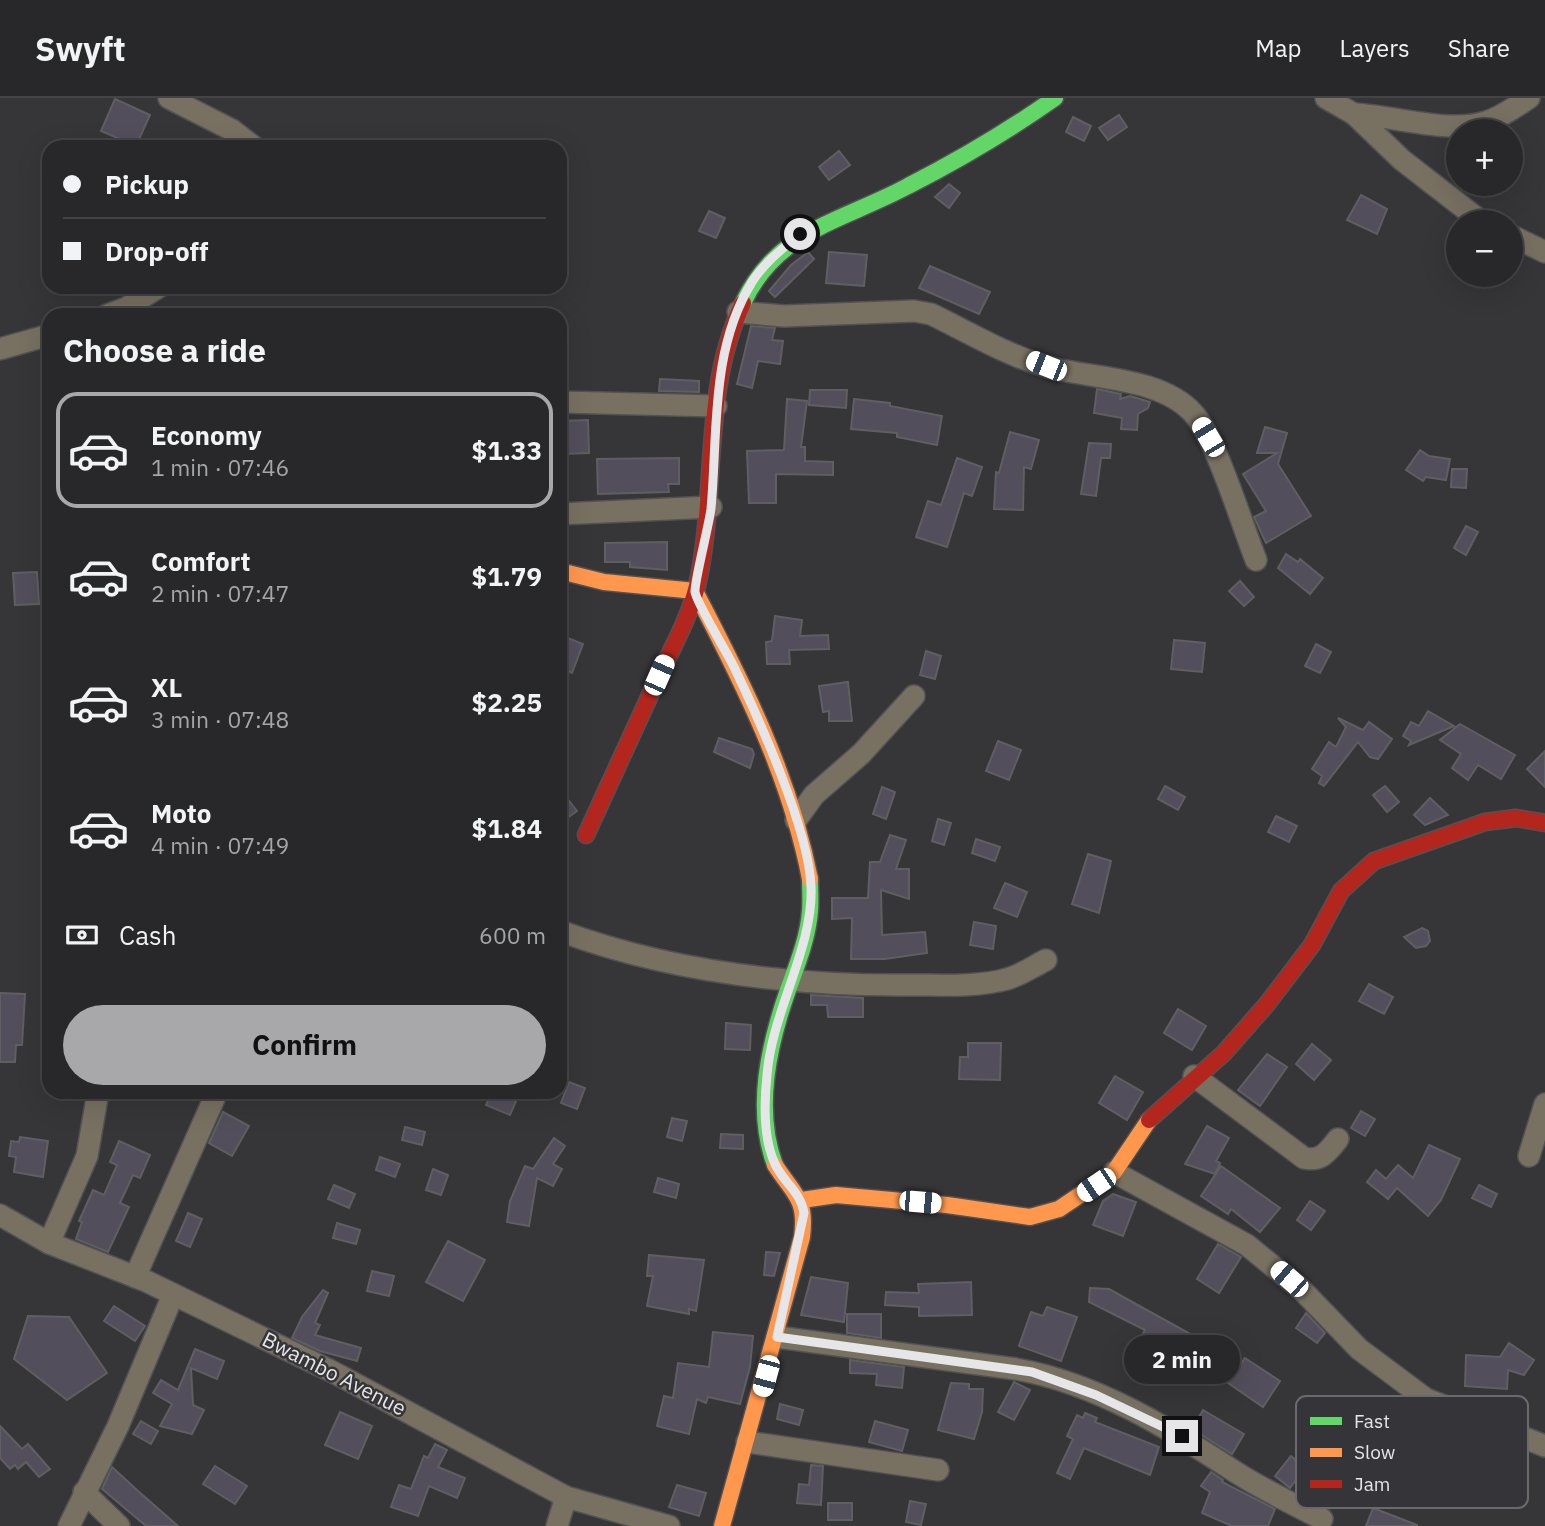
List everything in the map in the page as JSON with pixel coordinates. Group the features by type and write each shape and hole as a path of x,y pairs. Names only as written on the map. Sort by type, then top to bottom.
{"street":[{"path":"169,98 232,130 244,140"},
{"path":"586,835 695,591 711,507 716,406 738,312 752,281 777,253 800,234 825,220 879,201 1022,122 1055,98"},
{"path":"1326,98 1354,114 1402,160 1467,210"},
{"path":"1354,114 1389,116 1463,127 1503,115 1529,98"},
{"path":"1523,241 1545,252"},
{"path":"126,308 148,294"},
{"path":"738,312 784,316 914,311 931,314 1046,366 1148,388 1177,399 1195,414 1208,437 1256,560"},
{"path":"0,349 42,337"},
{"path":"567,402 716,406"},
{"path":"567,514 711,507"},
{"path":"567,573 604,582 695,591"},
{"path":"695,591 735,669 796,820 811,885 802,946 777,1016 767,1076 768,1142 775,1165 802,1200 802,1231 777,1337 722,1526"},
{"path":"796,820 814,796 861,754 914,696"},
{"path":"802,1200 836,1195 947,1205 981,1213 1030,1217 1059,1209 1114,1172 1136,1136 1158,1109 1224,1053 1267,1004 1312,945 1341,891 1374,861 1420,848 1453,832 1485,822 1516,818 1545,823"},
{"path":"567,933 612,948 789,982 853,986 970,984 1009,978 1046,960"},
{"path":"1194,1076 1304,1158 1314,1160 1324,1156 1338,1139"},
{"path":"49,1243 88,1156 97,1099"},
{"path":"135,1277 214,1099"},
{"path":"1529,1156 1545,1104"},
{"path":"1114,1172 1247,1245 1302,1290 1359,1349 1422,1396"},
{"name":"Bwambo Avenue","path":"0,1215 49,1243 173,1294 333,1372 566,1497 669,1526"},
{"path":"69,1526 118,1426 173,1294"},
{"path":"777,1337 1016,1369 1054,1377 1164,1425 1259,1486 1296,1505"},
{"path":"1528,1439 1545,1446"},
{"path":"747,1442 938,1470"},
{"path":"84,1492 119,1526"},
{"path":"557,1526 566,1497"},
{"path":"1301,1508 1322,1519"}],"building":[{"path":"115,99 150,115 139,140 122,140 101,131"},
{"path":"1119,115 1127,127 1108,140 1099,128"},
{"path":"1073,117 1091,126 1084,141 1066,132"},
{"path":"839,151 850,165 829,180 819,167"},
{"path":"949,184 960,193 949,208 935,197"},
{"path":"1361,195 1387,209 1377,234 1347,220"},
{"path":"709,211 725,218 716,238 699,231"},
{"path":"808,252 814,259 775,297 769,291 791,265"},
{"path":"829,252 867,255 864,286 826,283"},
{"path":"930,266 990,292 979,314 919,288"},
{"path":"751,326 775,328 772,340 783,341 780,364 758,361 752,388 737,384"},
{"path":"660,379 699,381 699,392 659,391"},
{"path":"1097,389 1121,394 1120,399 1130,396 1150,402 1148,408 1138,414 1137,430 1121,429 1122,418 1094,413"},
{"path":"810,390 847,390 846,408 809,405"},
{"path":"787,399 807,401 801,447 805,447 805,461 833,462 833,475 776,474 776,503 749,503 747,451 784,450"},
{"path":"854,399 890,403 890,406 942,416 937,445 897,437 897,433 851,429"},
{"path":"588,420 589,453 567,454 567,421"},
{"path":"1265,427 1287,433 1278,464 1311,516 1266,543 1254,517 1266,511 1243,474 1277,453 1257,453"},
{"path":"1010,432 1039,440 1031,469 1024,467 1023,510 994,509 996,472 999,473"},
{"path":"1089,443 1111,444 1110,458 1101,458 1096,496 1081,494"},
{"path":"1420,450 1429,456 1450,459 1446,480 1426,477 1423,481 1406,470"},
{"path":"679,458 679,484 668,484 669,492 598,494 597,459"},
{"path":"957,458 982,467 972,496 964,493 947,547 916,537 928,501 941,505"},
{"path":"1452,469 1467,469 1466,488 1451,487"},
{"path":"1466,526 1478,532 1466,555 1454,548"},
{"path":"667,542 667,570 630,567 630,562 605,562 605,543"},
{"path":"1286,554 1298,562 1300,559 1323,578 1310,594 1278,568"},
{"path":"37,572 39,604 15,605 13,573"},
{"path":"1240,581 1254,597 1244,606 1229,591"},
{"path":"775,616 802,620 800,636 828,635 829,649 789,650 790,664 767,664 766,642 772,641"},
{"path":"567,638 583,644 572,673 567,671"},
{"path":"1174,640 1205,643 1202,672 1171,669"},
{"path":"1316,644 1331,652 1320,673 1305,666"},
{"path":"926,651 941,656 935,679 920,675"},
{"path":"848,682 852,721 829,721 829,711 823,712 819,686"},
{"path":"1428,711 1454,726 1409,745 1411,741 1403,736 1411,722 1419,726"},
{"path":"1338,718 1363,730 1369,722 1392,739 1378,759 1370,757 1358,742 1324,786 1319,783 1322,776 1312,769 1329,742 1336,747 1346,727"},
{"path":"1460,724 1515,755 1501,779 1478,765 1468,780 1452,768 1461,754 1440,740"},
{"path":"719,738 752,749 754,754 750,768 714,752"},
{"path":"998,741 1021,750 1009,780 986,771"},
{"path":"1545,751 1545,787 1527,769"},
{"path":"1165,786 1185,797 1178,810 1158,799"},
{"path":"1385,786 1399,802 1387,812 1373,795"},
{"path":"882,787 895,792 886,819 873,814"},
{"path":"567,798 577,811 567,818"},
{"path":"1430,798 1448,815 1425,825 1414,815"},
{"path":"1276,816 1297,826 1289,842 1268,832"},
{"path":"938,819 951,823 944,845 932,841"},
{"path":"890,835 906,840 896,869 909,869 909,899 881,890 882,935 925,932 927,953 885,959 851,959 852,918 832,919 832,898 868,898 870,862 880,862"},
{"path":"976,839 1000,847 995,861 972,853"},
{"path":"1088,854 1111,861 1099,913 1072,904"},
{"path":"1005,883 1027,892 1017,917 994,908"},
{"path":"974,922 996,926 993,949 970,945"},
{"path":"1422,928 1428,931 1430,941 1426,946 1416,948 1404,937"},
{"path":"1369,984 1393,997 1384,1014 1359,1001"},
{"path":"0,993 25,994 22,1045 16,1045 15,1062 0,1062"},
{"path":"811,995 863,998 863,1017 828,1017 827,1005 811,1005"},
{"path":"1178,1009 1206,1026 1192,1050 1164,1033"},
{"path":"726,1023 751,1025 750,1050 725,1049"},
{"path":"968,1043 1001,1043 1000,1080 959,1079 960,1057 968,1057"},
{"path":"1312,1044 1331,1060 1314,1080 1296,1064"},
{"path":"1267,1054 1287,1067 1260,1106 1238,1090"},
{"path":"1115,1076 1143,1092 1127,1120 1099,1103"},
{"path":"569,1082 585,1088 577,1109 561,1103 563,1099 567,1099"},
{"path":"489,1099 517,1099 510,1115 486,1105"},
{"path":"1361,1111 1375,1119 1365,1136 1351,1128"},
{"path":"223,1112 249,1126 232,1156 209,1143"},
{"path":"672,1118 687,1121 682,1141 667,1137"},
{"path":"1207,1126 1229,1138 1216,1161 1220,1163 1215,1174 1185,1164"},
{"path":"405,1127 425,1132 422,1145 402,1140"},
{"path":"721,1134 743,1135 743,1149 720,1148"},
{"path":"20,1137 48,1141 43,1177 14,1172 16,1157 9,1156 11,1141 19,1142"},
{"path":"554,1138 565,1146 553,1164 562,1169 553,1186 537,1178 529,1226 507,1222 510,1201 525,1166 533,1169"},
{"path":"119,1141 150,1155 140,1178 133,1175 120,1203 129,1207 108,1252 76,1239 82,1222 79,1221 93,1190 104,1195 117,1165 110,1162"},
{"path":"1429,1145 1460,1159 1441,1200 1428,1216 1397,1188 1388,1199 1367,1182 1376,1170 1386,1179 1398,1165 1413,1178"},
{"path":"380,1157 400,1164 395,1177 376,1170"},
{"path":"1221,1166 1280,1208 1260,1232 1231,1209 1228,1214 1201,1196"},
{"path":"433,1169 448,1175 441,1195 426,1190"},
{"path":"658,1178 679,1184 676,1198 654,1192"},
{"path":"334,1185 355,1194 349,1208 328,1199"},
{"path":"1479,1185 1497,1194 1491,1207 1472,1198"},
{"path":"1113,1194 1136,1202 1123,1236 1093,1225 1103,1201"},
{"path":"1310,1201 1325,1211 1311,1230 1297,1220"},
{"path":"188,1213 202,1219 190,1247 176,1241"},
{"path":"337,1223 360,1230 356,1244 333,1238"},
{"path":"448,1241 485,1260 463,1301 426,1282"},
{"path":"1218,1244 1241,1257 1219,1293 1197,1279"},
{"path":"766,1252 780,1253 774,1276 764,1275"},
{"path":"649,1255 704,1260 696,1311 689,1309 689,1314 647,1306 653,1276 647,1276"},
{"path":"372,1271 394,1276 389,1296 367,1291"},
{"path":"811,1277 848,1283 844,1322 801,1315"},
{"path":"971,1282 972,1315 919,1316 919,1307 885,1305 886,1292 919,1293 918,1284"},
{"path":"1090,1288 1109,1289 1212,1346 1200,1367 1183,1359 1180,1365 1138,1342 1145,1330 1089,1302"},
{"path":"323,1290 328,1293 315,1323 320,1325 315,1335 361,1348 357,1361 320,1351 292,1338 302,1317"},
{"path":"114,1306 145,1326 135,1341 104,1321"},
{"path":"1047,1307 1077,1317 1061,1361 1019,1346 1031,1312 1043,1316"},
{"path":"1306,1313 1325,1333 1317,1343 1296,1328"},
{"path":"847,1314 881,1314 881,1338 847,1333"},
{"path":"28,1316 69,1317 107,1373 67,1400 14,1359"},
{"path":"713,1332 753,1336 750,1367 740,1404 708,1397 706,1403 697,1399 689,1434 657,1426 664,1396 673,1398 678,1363 709,1367"},
{"path":"1509,1343 1534,1360 1524,1375 1508,1370 1507,1389 1465,1386 1466,1355 1500,1357"},
{"path":"195,1349 224,1361 217,1379 191,1368 193,1405 204,1410 192,1434 160,1426 172,1404 153,1393 161,1380 178,1390"},
{"path":"1245,1358 1280,1381 1263,1407 1228,1383"},
{"path":"850,1360 904,1367 902,1388 876,1385 877,1374 850,1373"},
{"path":"1014,1382 1030,1390 1014,1420 998,1412"},
{"path":"951,1383 969,1384 969,1389 983,1389 982,1412 974,1439 938,1430"},
{"path":"780,1404 803,1410 799,1425 777,1419"},
{"path":"1203,1410 1244,1434 1232,1454 1192,1429"},
{"path":"340,1412 372,1426 358,1459 325,1445"},
{"path":"1085,1413 1097,1418 1095,1422 1159,1447 1150,1475 1084,1448 1070,1479 1057,1473 1073,1439 1067,1436 1077,1415 1083,1418"},
{"path":"141,1421 158,1431 151,1444 133,1434"},
{"path":"875,1421 908,1430 902,1451 869,1442"},
{"path":"0,1426 22,1449 28,1444 50,1469 39,1477 26,1462 18,1469 15,1465 10,1469 0,1458"},
{"path":"435,1444 447,1450 438,1467 465,1478 457,1498 429,1486 418,1516 391,1507 399,1485 411,1489 424,1456 428,1458"},
{"path":"1291,1456 1296,1460 1296,1480 1290,1488 1275,1476"},
{"path":"811,1465 823,1466 821,1505 797,1503 799,1484 809,1485"},
{"path":"215,1466 247,1486 235,1504 203,1484"},
{"path":"112,1467 178,1526 146,1526 102,1489"},
{"path":"1211,1472 1223,1480 1222,1482 1275,1509 1268,1526 1232,1526 1202,1513 1210,1492 1201,1486"},
{"path":"677,1485 706,1493 699,1516 669,1507"},
{"path":"910,1501 926,1504 921,1525 906,1522"},
{"path":"828,1503 852,1503 852,1520 828,1520"},
{"path":"1373,1508 1417,1525 1417,1526 1366,1526"}],"traffic: fast":[{"path":"743,303 757,278 793,243 814,230 946,166 1055,98"},
{"path":"775,1165 765,1122 766,1077 775,1032 807,931 810,879"}],"traffic: slow":[{"path":"567,573 604,582 695,591 763,731 790,803 810,879"},
{"path":"802,1200 836,1195 947,1205 1030,1217 1059,1209 1114,1172 1149,1120"},
{"path":"722,1526 802,1237 801,1205 775,1165"}],"traffic: jam":[{"path":"586,835 694,598 703,551 721,371 743,303"},
{"path":"1149,1120 1224,1053 1267,1004 1312,945 1341,891 1374,861 1485,822 1516,818 1545,823"}],"route":[{"path":"800,234 777,253 752,281 738,312 725,357 716,406 711,507 695,591 735,669 767,744 796,820 811,885 810,912 802,946 777,1016 767,1076 768,1142 775,1165 802,1200 804,1213 777,1337 1016,1369 1054,1377 1164,1425 1182,1436"}]}
